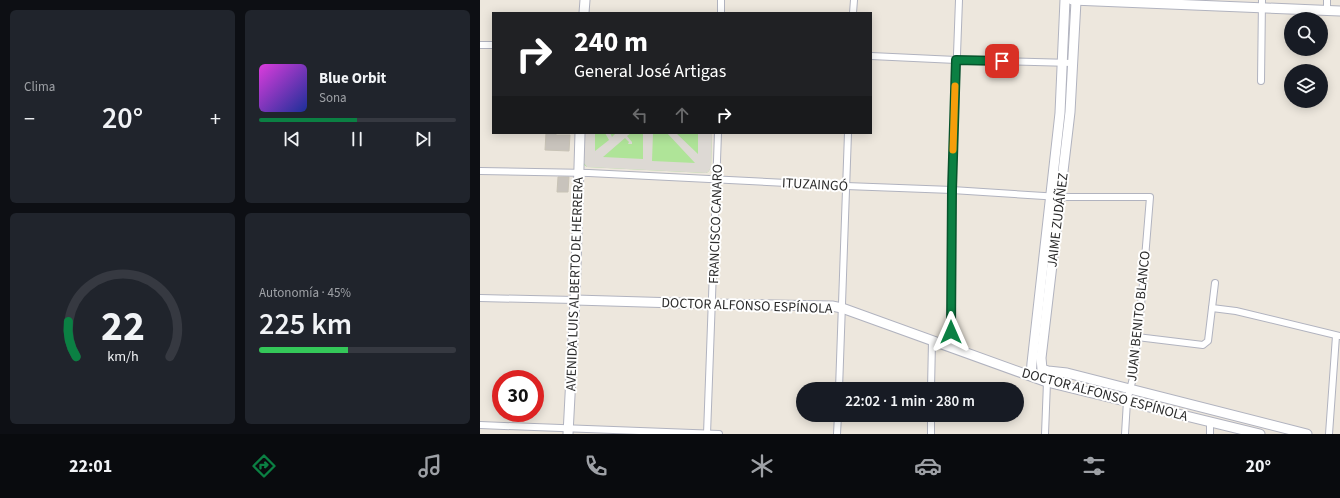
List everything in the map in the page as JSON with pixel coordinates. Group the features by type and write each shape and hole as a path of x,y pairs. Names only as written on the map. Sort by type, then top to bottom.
{"street":[{"path":"584,12 585,0"},
{"path":"721,12 722,0"},
{"path":"853,12 854,0"},
{"path":"951,348 952,190 959,0"},
{"path":"1061,0 1262,3 1340,11"},
{"name":"JAIME ZUDÁÑEZ","path":"1031,376 1060,113 1065,0"},
{"path":"1327,0 1327,10"},
{"name":"JAIME ZUDÁÑEZ","path":"1045,434 1047,382 1041,358 1070,112 1076,1"},
{"path":"1261,81 1262,3"},
{"path":"480,45 492,45"},
{"path":"872,56 1072,63"},
{"name":"AVENIDA LUIS ALBERTO DE HERRERA","path":"568,432 575,300 580,134"},
{"name":"FRANCISCO CANARO","path":"707,434 718,134"},
{"path":"839,382 848,134"},
{"name":"ITUZAINGÓ","path":"480,171 578,172 716,180 1050,195 1060,197 1150,197"},
{"name":"JUAN BENITO BLANCO","path":"1125,434 1127,400 1133,378 1138,337 1150,197"},
{"path":"1138,337 1203,345 1208,341 1215,283"},
{"name":"DOCTOR ALFONSO ESPÍNOLA","path":"480,298 832,306 842,308 1047,382 1127,400 1260,434"},
{"path":"1212,308 1236,311 1338,336 1329,434"},
{"path":"931,382 932,341"},
{"path":"1031,376 1045,370"},
{"name":"DOCTOR ALFONSO ESPÍNOLA","path":"1045,370 1067,373 1307,434"},
{"path":"1210,421 1210,434"},
{"path":"837,434 838,422"},
{"path":"931,422 931,434"},
{"path":"480,425 568,432 719,434"}],"green space":[{"path":"584,134 712,134 711,168 706,173 587,167 584,165"}],"shaded area":[{"path":"584,134 595,134 595,151 609,140 606,134 610,134 612,137 615,134 630,134 627,136 632,144 628,144 629,142 625,138 603,157 643,159 643,134 653,134 652,161 695,163 668,134 677,134 698,154 698,134 712,134 711,168 706,173 587,167 583,162"}],"building":[{"path":"546,134 570,135 569,151 545,150"},
{"path":"558,177 569,177 568,192 557,192"}],"slow traffic":[{"path":"953,150 955,86"}],"route":[{"path":"951,332 952,190 956,60 1002,61"}]}
